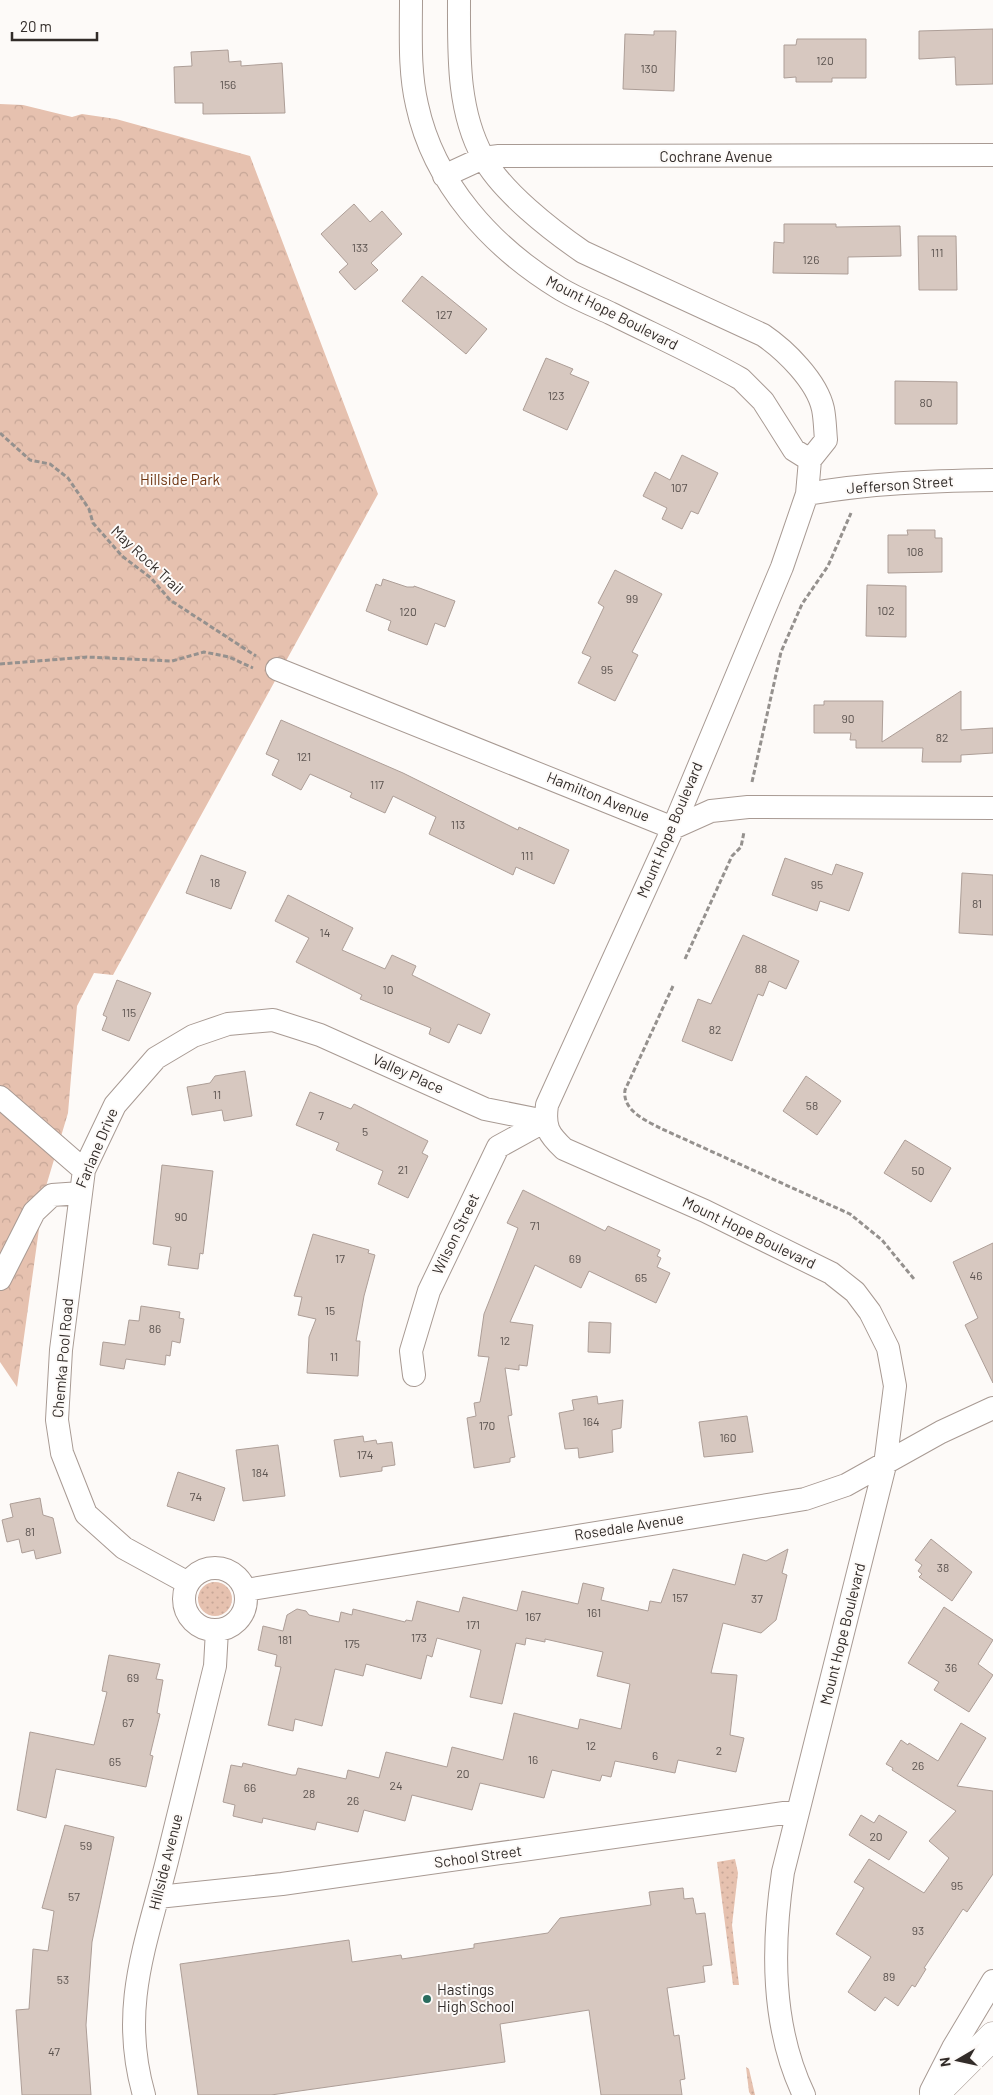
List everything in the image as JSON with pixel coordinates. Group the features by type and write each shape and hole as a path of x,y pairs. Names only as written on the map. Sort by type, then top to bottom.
{"main road":[{"path":"934,2095 993,2036"}],"street":[{"name":"Mount Hope Boulevard","path":"411,0 411,61 417,106 427,137 444,176 471,215 492,237 560,289 741,379 762,401 794,450 810,460 806,494 782,567 673,828 547,1105 545,1121 552,1137 564,1148 705,1211 831,1273 855,1292 881,1332 892,1367 895,1402 885,1465 783,1872 777,1910 776,1975 785,2040 804,2095"},
{"path":"459,0 459,58 462,93 471,127 483,158 510,192 561,236 583,252 762,334 786,352 807,378 822,407 826,440 810,460"},
{"name":"Cochrane Avenue","path":"444,176 483,158 499,156 993,155"},
{"name":"Jefferson Street","path":"806,494 858,485 905,481 993,480"},
{"name":"Hamilton Avenue","path":"277,670 673,828"},
{"path":"673,828 711,812 748,807 993,808"},
{"name":"Valley Place","path":"273,1020 320,1036 486,1108 545,1121"},
{"name":"Farlane Drive","path":"0,1279 34,1212 52,1195 81,1193 84,1170 116,1105 156,1058 193,1036 228,1024 273,1020"},
{"path":"0,1097 84,1170"},
{"name":"Wilson Street","path":"414,1375 411,1351 429,1292 498,1147 545,1121"},
{"name":"Chemka Pool Road","path":"81,1193 61,1350 57,1420 62,1453 86,1514 124,1548 188,1583"},
{"name":"Rosedale Avenue","path":"246,1590 805,1499 846,1485 885,1465 941,1432 993,1408"},
{"path":"213,1568 233,1574 246,1590 245,1606 240,1615 227,1628 217,1630 207,1628 191,1618 184,1599 188,1583 204,1570 213,1568"},
{"name":"Hillside Avenue","path":"144,2095 133,2043 133,2009 140,1959 158,1898 216,1666 217,1630"},
{"name":"School Street","path":"158,1898 282,1884 798,1811"},
{"path":"930,2095 953,2048 993,1981"}],"path":[{"name":"May Rock Trail","path":"0,433 30,460 50,464 68,478 89,508 92,523 122,556 151,578 170,600 277,670"},
{"path":"752,785 781,652 802,604 828,566 853,509"},
{"path":"0,664 87,657 172,661 204,652 229,658 262,672 277,670"},
{"path":"685,959 732,856 741,847 744,831"},
{"path":"673,986 625,1090 627,1104 633,1111 662,1129 850,1214 882,1240 914,1279"}],"green space":[{"name":"Hillside Park","path":"0,104 23,105 72,117 82,114 116,119 250,156 378,494 113,975 94,973 77,1006 68,1113 44,1193 17,1387 0,1362"},
{"path":"215,1582 227,1587 232,1599 227,1611 215,1616 203,1611 198,1599 203,1587"},
{"path":"735,1859 738,1873 732,1925 739,1985 733,1985 717,1862"},
{"path":"746,2067 749,2069 755,2095 751,2095 749,2092"}],"building":[{"path":"993,29 993,84 956,85 955,57 919,59 919,31"},
{"path":"654,31 676,31 674,91 623,89 625,34 654,35"},
{"path":"797,39 866,39 866,78 832,78 832,82 796,82 796,77 784,78 784,45 796,45"},
{"path":"228,50 229,62 241,61 241,66 282,63 285,113 203,114 203,103 175,103 174,67 192,66 191,52"},
{"path":"354,204 370,222 382,211 402,234 371,263 378,270 355,290 339,272 348,264 321,234"},
{"path":"784,224 836,224 836,227 900,226 901,256 848,257 848,274 773,273 774,242 784,243"},
{"path":"918,236 956,236 957,290 919,290"},
{"path":"422,276 487,329 466,354 402,301"},
{"path":"546,358 573,369 570,374 589,382 567,430 523,410"},
{"path":"895,381 957,382 957,424 895,424"},
{"path":"682,455 718,473 698,514 691,511 682,529 662,519 667,508 643,496 655,472 670,480"},
{"path":"907,530 935,530 935,538 942,538 942,572 888,573 888,535 908,535"},
{"path":"615,570 662,594 632,652 638,655 615,701 578,683 591,657 582,653 604,607 598,603"},
{"path":"383,579 407,587 414,586 455,601 445,627 435,623 427,645 388,630 391,621 366,611 376,584 381,586"},
{"path":"867,585 906,586 906,637 866,636"},
{"path":"961,691 961,730 993,728 993,753 961,755 961,762 922,762 923,748 856,748 856,740 850,740 851,733 814,733 814,705 824,705 824,701 883,701 882,742"},
{"path":"281,720 403,773 518,830 519,827 569,850 554,884 516,867 513,875 429,834 436,817 393,796 385,813 350,797 352,793 310,774 301,790 272,775 279,760 266,754"},
{"path":"201,855 246,872 231,909 186,893"},
{"path":"785,858 832,875 836,864 863,873 849,911 820,901 817,911 772,895"},
{"path":"962,873 993,875 993,935 959,933"},
{"path":"288,895 353,928 342,950 385,969 392,955 416,966 412,975 490,1014 481,1034 458,1024 449,1043 429,1034 431,1028 360,999 362,995 296,962 309,938 275,921"},
{"path":"743,935 799,961 786,989 769,981 763,996 758,994 732,1061 682,1041 698,999 711,1004"},
{"path":"117,980 151,993 129,1041 102,1030 107,1017 103,1015"},
{"path":"245,1071 252,1116 224,1121 222,1110 192,1115 187,1087 210,1083 215,1076"},
{"path":"806,1076 841,1101 817,1135 783,1111"},
{"path":"310,1092 351,1109 354,1104 428,1141 422,1153 428,1156 408,1198 378,1184 383,1171 336,1150 339,1143 296,1125"},
{"path":"905,1140 951,1168 931,1202 884,1173"},
{"path":"162,1165 213,1171 203,1254 200,1253 198,1269 168,1265 171,1247 153,1244"},
{"path":"523,1190 605,1231 608,1226 660,1250 657,1256 661,1258 657,1267 670,1273 656,1303 589,1271 581,1288 535,1265 510,1322 533,1325 527,1366 519,1365 519,1370 505,1368 512,1415 508,1416 515,1457 510,1458 510,1462 474,1468 467,1418 476,1416 474,1403 480,1402 489,1357 478,1356 484,1314 518,1228 507,1223"},
{"path":"313,1234 369,1250 368,1253 375,1255 364,1296 356,1341 360,1341 358,1376 307,1373 309,1337 316,1319 298,1315 302,1297 294,1296"},
{"path":"993,1243 993,1383 965,1325 978,1318 953,1262"},
{"path":"141,1306 180,1312 179,1318 184,1319 180,1343 172,1341 170,1356 166,1355 165,1365 126,1359 124,1369 100,1365 103,1342 125,1345 129,1320 139,1321"},
{"path":"589,1322 611,1323 610,1353 588,1352"},
{"path":"597,1396 598,1404 623,1400 621,1428 612,1430 613,1452 579,1458 578,1448 565,1449 559,1413 574,1410 572,1400"},
{"path":"747,1416 753,1452 704,1457 699,1422"},
{"path":"363,1436 364,1442 376,1440 377,1444 392,1442 395,1465 382,1467 382,1471 340,1477 334,1440"},
{"path":"278,1445 285,1496 243,1501 236,1450"},
{"path":"178,1472 225,1488 214,1521 167,1506"},
{"path":"40,1498 43,1515 53,1518 61,1553 36,1559 34,1550 22,1553 19,1539 7,1542 2,1520 13,1517 10,1504"},
{"path":"931,1539 972,1572 952,1601 919,1577 922,1574 918,1571 922,1565 915,1560"},
{"path":"788,1549 782,1573 787,1575 776,1620 761,1633 723,1623 711,1673 737,1675 730,1735 744,1738 736,1772 678,1760 675,1773 615,1761 611,1777 602,1775 600,1781 552,1770 544,1798 480,1783 472,1810 412,1795 405,1821 364,1810 358,1832 317,1822 315,1830 263,1818 262,1823 233,1816 235,1805 223,1802 231,1765 242,1767 243,1763 292,1775 296,1775 298,1768 346,1779 348,1770 379,1778 386,1752 447,1767 452,1747 503,1760 514,1713 578,1729 580,1719 621,1729 630,1684 597,1676 603,1652 545,1639 545,1642 526,1638 525,1645 516,1643 502,1704 470,1697 481,1650 437,1638 432,1657 427,1655 421,1679 366,1664 363,1676 335,1669 322,1726 295,1719 293,1731 268,1725 281,1667 275,1666 277,1655 258,1650 263,1626 283,1631 287,1615 297,1609 306,1611 309,1615 339,1622 341,1612 352,1615 353,1609 405,1622 406,1620 412,1621 417,1601 459,1612 463,1597 517,1611 522,1591 578,1604 583,1583 604,1588 601,1600 648,1611 650,1601 661,1603 673,1569 735,1585 743,1554 766,1561"},
{"path":"944,1607 993,1640 978,1664 993,1675 969,1712 934,1690 939,1682 908,1663"},
{"path":"109,1655 160,1664 156,1679 163,1680 157,1713 160,1714 150,1755 153,1756 146,1787 56,1769 46,1818 17,1810 30,1732 94,1745 107,1692 102,1691"},
{"path":"961,1723 986,1738 957,1786 993,1791 993,1874 967,1912 963,1909 924,1968 926,1969 915,1987 912,1985 898,2006 885,1997 875,2011 848,1992 871,1957 836,1934 864,1888 854,1882 869,1859 924,1893 949,1858 929,1841 956,1811 892,1770 893,1768 886,1764 901,1740 938,1761"},
{"path":"861,1815 874,1823 879,1815 907,1832 889,1860 849,1835"},
{"path":"65,1825 114,1837 92,1942 86,2025 91,2095 22,2095 16,2010 29,2009 33,1949 48,1951 54,1911 42,1908"},
{"name":"Hastings High School","path":"683,1888 684,1899 693,1898 696,1914 705,1913 712,1965 703,1966 705,1982 667,1988 674,2036 679,2035 685,2079 680,2080 682,2095 601,2095 589,2010 500,2024 505,2062 271,2095 198,2095 180,1964 349,1940 352,1962 401,1955 402,1959 474,1948 474,1944 548,1933 560,1918 651,1905 649,1892"}],"place":[{"name":"Hastings High School","path":"427,1999"}]}
